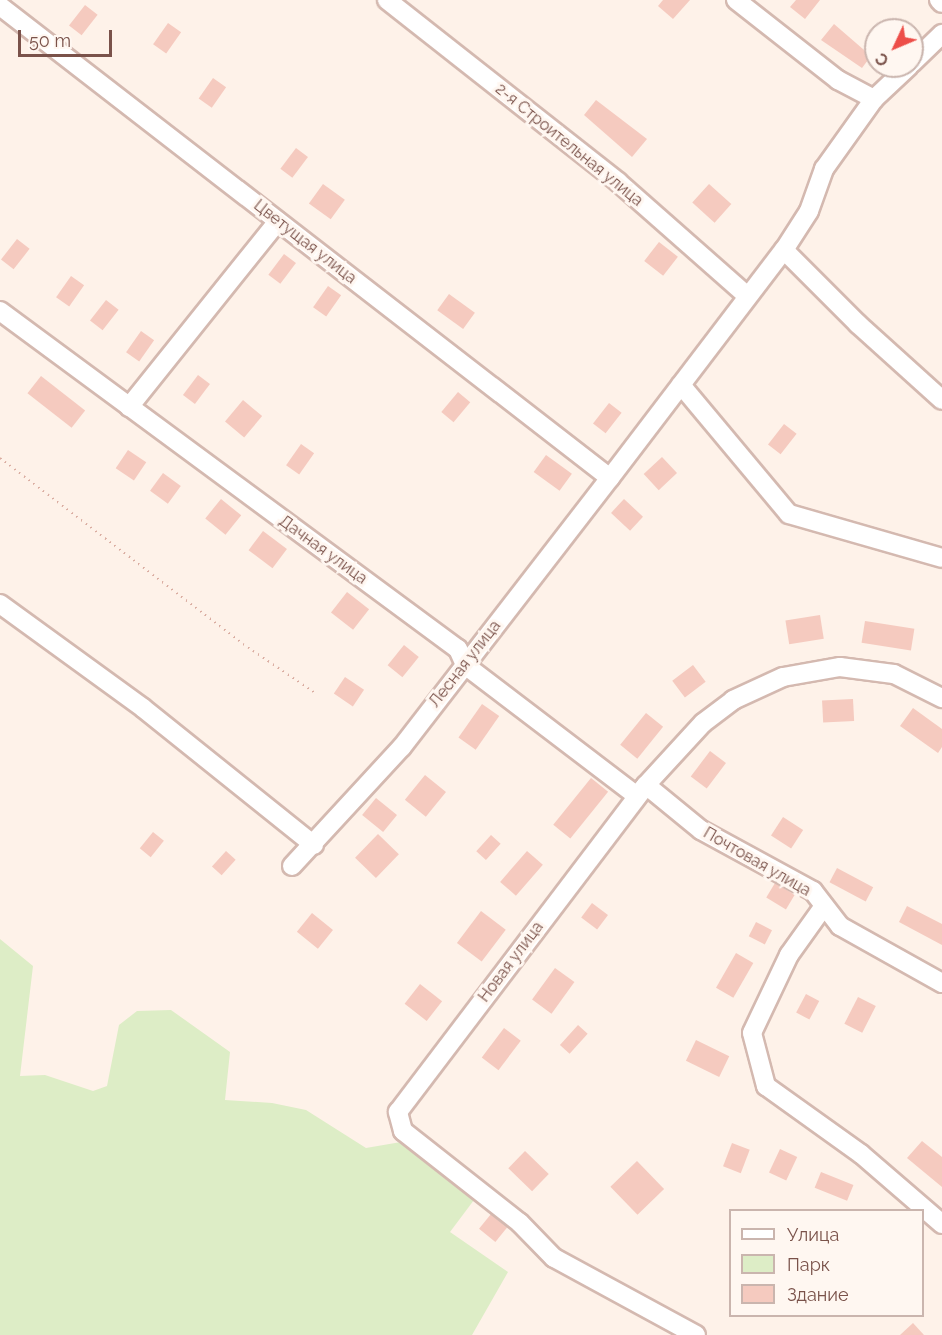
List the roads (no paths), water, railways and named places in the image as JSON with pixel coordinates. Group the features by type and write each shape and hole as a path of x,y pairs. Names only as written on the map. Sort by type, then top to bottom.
{"street":[{"name":"2-я Строительная улица","path":"387,0 618,182 746,295"},
{"path":"736,0 838,80 874,99"},
{"name":"Цветущая улица","path":"0,6 610,478"},
{"name":"Лесная улица","path":"924,51 942,34"},
{"name":"Лесная улица","path":"292,866 314,845 402,747 610,478 746,295 784,250 809,211 824,169 874,99 896,78"},
{"path":"129,407 278,221"},
{"path":"784,250 858,324 942,400"},
{"name":"Дачная улица","path":"0,311 458,649 465,665 642,790"},
{"path":"681,385 789,514 942,558"},
{"path":"0,604 142,708 314,845"},
{"name":"Новая улица","path":"696,1335 554,1258 520,1223 403,1131 398,1112 642,790 704,723 733,700 783,677 840,667 894,674 942,699"},
{"name":"Почтовая улица","path":"642,790 701,830 813,891 840,926 942,982"},
{"path":"824,906 789,955 752,1033 766,1086 861,1154 942,1224"}]}
